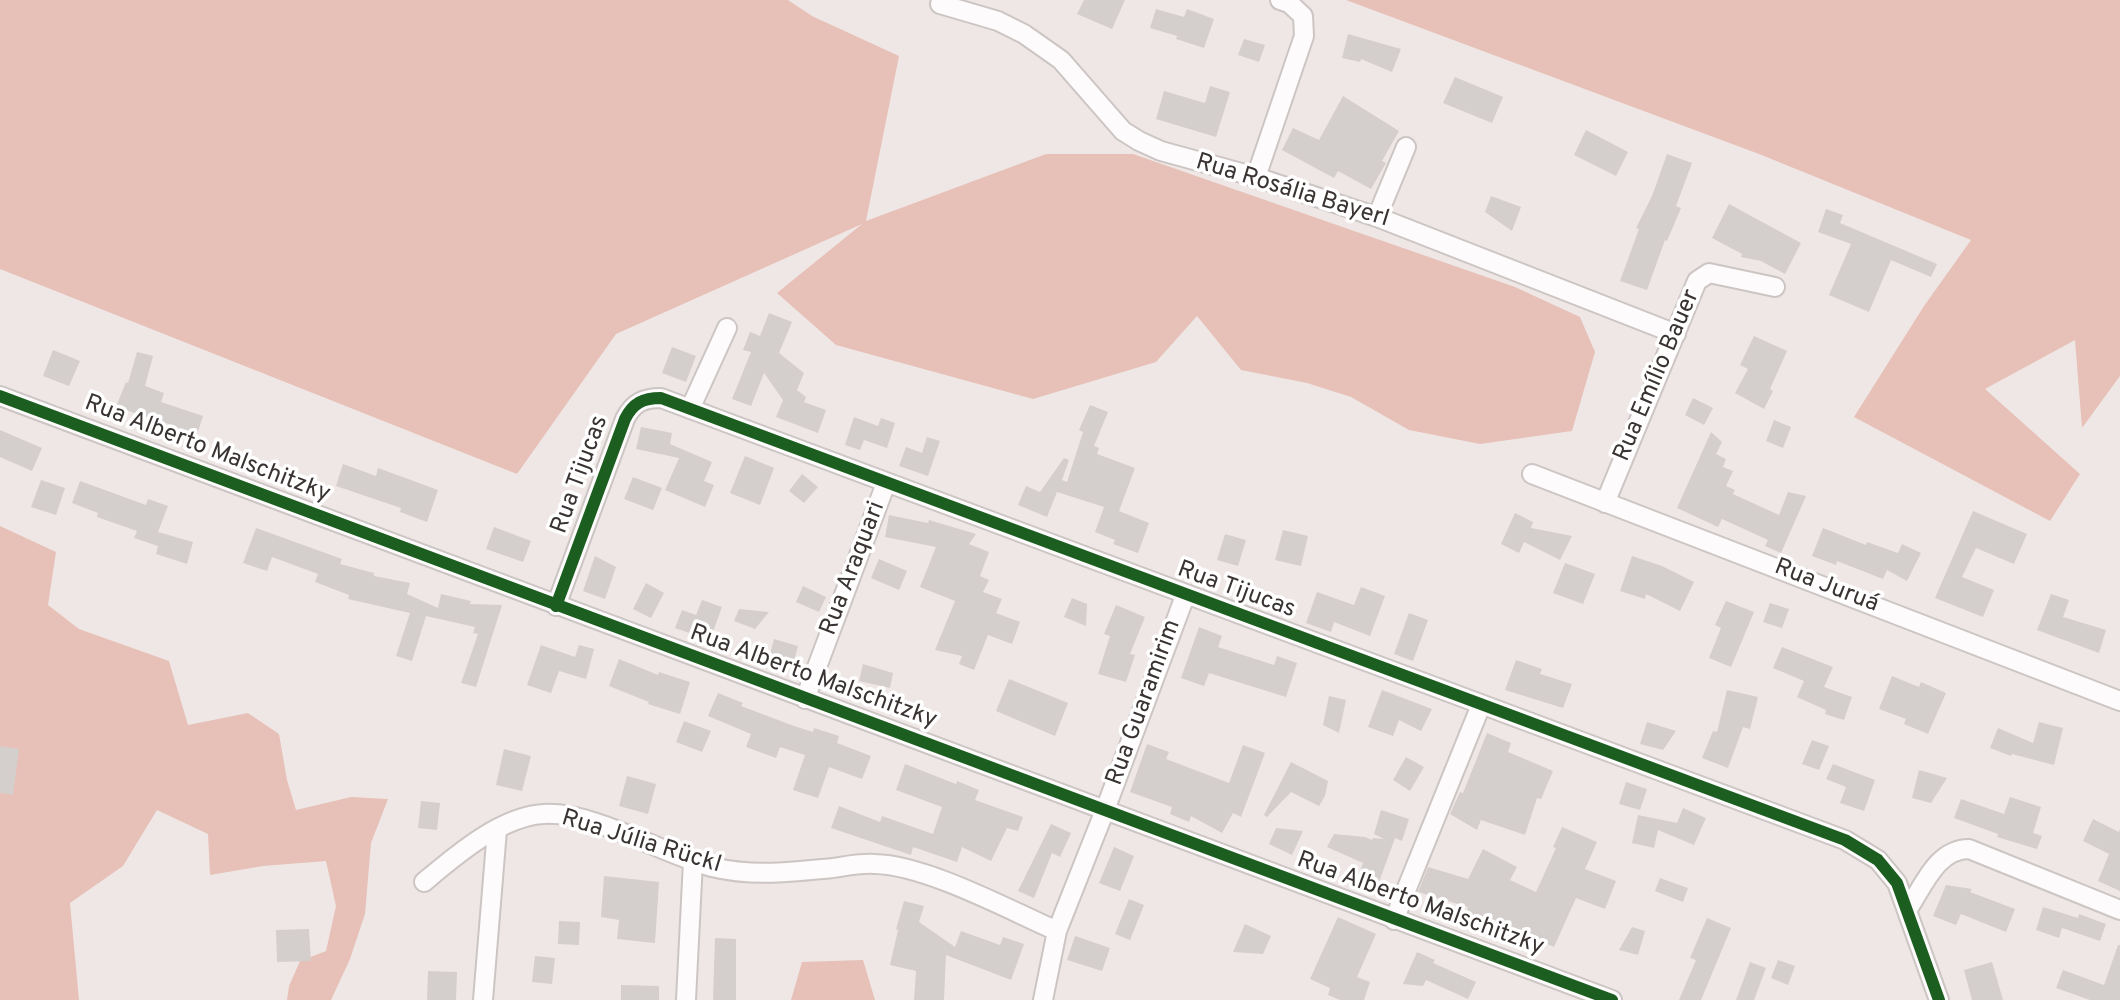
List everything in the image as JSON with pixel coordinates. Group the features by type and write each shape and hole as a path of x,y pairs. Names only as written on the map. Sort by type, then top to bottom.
{"street":[{"path":"1256,177 1304,36 1303,16 1289,3 1280,0"},
{"name":"Rua Rosália Bayerl","path":"940,4 998,21 1024,34 1061,60 1123,131 1161,151 1256,177 1377,217 1676,334"},
{"path":"1377,217 1406,147"},
{"name":"Rua Emílio Bauer","path":"1605,503 1697,281 1709,273 1775,287"},
{"path":"690,409 727,328"},
{"name":"Rua Alberto Malschitzky","path":"0,396 1612,1000"},
{"name":"Rua Tijucas","path":"556,606 630,408 649,398 661,398 1845,840 1863,849 1889,870 1908,909 1939,1000"},
{"name":"Rua Juruá","path":"1532,474 2120,701"},
{"name":"Rua Araquari","path":"805,699 886,483"},
{"name":"Rua Guaramirim","path":"1043,1000 1057,931 1185,596"},
{"path":"1394,920 1481,705"},
{"name":"Rua Júlia Rückl","path":"424,882 472,844 497,830 521,819 543,814 568,815 693,861 757,874 874,864 897,866 970,892 1057,931"},
{"path":"483,1000 497,830"},
{"path":"1908,909 1947,854 1969,849 2120,910"},
{"path":"686,1000 693,861"}],"shaded area":[{"path":"0,0 788,0 812,16 899,56 866,221 1046,154 1133,154 1515,287 1580,317 1595,352 1572,431 1480,444 1409,430 1351,397 1307,383 1241,370 1197,316 1156,362 1033,399 836,345 777,293 862,224 616,334 517,474 0,269"},
{"path":"1346,0 2120,0 2120,376 2082,428 2075,340 1985,389 2080,474 2050,521 1854,417 1924,306 1971,240 1759,154"},
{"path":"0,526 56,552 48,605 79,629 169,661 188,725 248,713 279,734 296,810 351,797 388,799 371,843 365,914 350,959 331,1000 287,1000 289,986 300,961 326,951 336,906 326,861 263,866 210,875 208,834 157,810 123,866 70,903 79,1000 0,1000"},
{"path":"863,960 875,1000 791,1000 802,962"}],"building":[{"path":"1084,0 1125,0 1112,29 1077,14"},
{"path":"1156,9 1184,17 1187,9 1214,19 1204,48 1150,28"},
{"path":"1348,34 1401,49 1392,72 1361,59 1360,62 1342,58"},
{"path":"1244,39 1265,45 1259,62 1238,55"},
{"path":"1455,77 1503,97 1492,123 1443,103"},
{"path":"1210,86 1230,92 1216,137 1156,119 1164,91 1205,103"},
{"path":"1343,96 1399,131 1371,189 1338,171 1334,178 1282,150 1293,128 1319,140"},
{"path":"1586,130 1628,152 1616,176 1574,155"},
{"path":"1667,154 1692,163 1676,206 1681,208 1665,240 1647,290 1620,281 1639,229 1636,228"},
{"path":"1491,196 1521,207 1512,231 1485,212"},
{"path":"1729,204 1801,243 1785,274 1761,261 1741,257 1742,254 1712,238"},
{"path":"1826,209 1843,215 1840,223 1937,264 1931,277 1891,260 1869,312 1829,295 1851,244 1818,232"},
{"path":"769,313 792,322 779,353 804,373 797,390 806,397 804,402 826,410 818,433 776,417 783,400 764,373 751,406 732,399 751,352 743,350 750,332 760,336"},
{"path":"1754,336 1787,351 1764,409 1735,393 1748,369 1740,365"},
{"path":"672,347 696,356 686,382 662,373"},
{"path":"53,350 80,361 69,386 43,376"},
{"path":"137,352 153,356 145,386 164,393 161,402 203,416 196,438 173,431 175,426 116,407 128,383"},
{"path":"1693,398 1713,408 1704,425 1685,415"},
{"path":"1090,405 1108,412 1094,446 1099,448 1097,454 1135,468 1119,511 1149,523 1138,553 1113,544 1115,540 1095,532 1104,507 1057,492 1047,517 1018,505 1026,486 1040,492 1064,458 1069,460 1062,480 1067,482 1083,432 1079,430"},
{"path":"854,417 878,426 881,418 895,423 887,448 864,440 860,450 845,445"},
{"path":"1774,420 1791,427 1783,448 1766,441"},
{"path":"641,427 672,433 670,444 712,462 704,481 714,485 705,507 665,490 679,458 636,449"},
{"path":"0,430 42,448 32,471 0,457"},
{"path":"1711,432 1722,442 1716,454 1726,459 1723,467 1733,471 1726,486 1735,490 1733,494 1779,515 1788,492 1806,496 1781,553 1765,546 1768,540 1722,519 1718,527 1677,508"},
{"path":"927,437 940,441 928,476 899,466 906,447 922,453"},
{"path":"745,456 774,468 760,505 730,493"},
{"path":"343,464 376,476 378,468 438,490 427,522 400,512 401,508 336,486"},
{"path":"802,474 818,487 804,503 789,491"},
{"path":"633,477 662,488 653,510 624,499"},
{"path":"41,480 65,488 56,515 31,507"},
{"path":"80,481 146,505 148,499 168,506 158,532 193,542 187,564 156,554 158,546 134,538 137,531 97,517 98,513 72,503"},
{"path":"1973,511 2027,534 2014,564 1976,548 1962,577 1994,590 1983,617 1935,598"},
{"path":"1515,513 1533,522 1531,528 1572,536 1560,560 1524,542 1519,553 1501,544"},
{"path":"889,515 928,523 929,520 976,534 969,544 989,552 980,576 989,580 983,592 1002,599 996,613 1020,622 1012,644 988,635 974,670 959,664 962,656 935,650 955,601 920,587 936,547 885,537"},
{"path":"494,527 531,541 523,562 486,549"},
{"path":"256,528 342,559 340,564 374,573 374,576 410,583 407,594 438,608 441,594 471,601 470,604 502,605 476,687 461,683 478,634 473,633 475,627 426,616 412,661 396,656 410,613 348,599 349,595 315,582 318,574 272,557 267,571 243,563"},
{"path":"1823,528 1866,545 1867,542 1898,553 1902,544 1921,553 1907,581 1887,570 1883,579 1837,561 1836,565 1812,556"},
{"path":"1283,530 1308,536 1301,566 1275,560"},
{"path":"1225,534 1246,540 1238,566 1217,560"},
{"path":"595,556 616,567 605,599 583,591"},
{"path":"1632,556 1694,582 1680,611 1646,594 1645,599 1620,591"},
{"path":"879,559 907,571 899,590 871,578"},
{"path":"1565,563 1595,574 1583,604 1553,593"},
{"path":"646,583 664,593 651,618 633,609"},
{"path":"803,586 826,597 819,612 796,602"},
{"path":"1361,587 1385,596 1370,636 1334,622 1331,632 1306,623 1317,592 1354,605"},
{"path":"2051,594 2069,600 2063,617 2106,630 2099,653 2037,630"},
{"path":"1072,598 1087,604 1086,626 1064,617"},
{"path":"702,600 722,607 710,640 675,628 682,610 696,615"},
{"path":"1726,601 1754,612 1731,667 1709,658 1721,628 1715,625"},
{"path":"1770,603 1789,609 1782,628 1763,622"},
{"path":"1116,605 1145,617 1130,654 1135,655 1126,682 1098,674 1110,636 1104,634"},
{"path":"739,609 769,612 755,629 734,621"},
{"path":"1409,613 1428,620 1413,661 1394,654"},
{"path":"1199,627 1222,636 1218,647 1274,665 1277,656 1297,663 1286,697 1209,673 1204,686 1181,678"},
{"path":"774,639 798,646 793,665 769,658"},
{"path":"541,645 575,657 579,645 594,649 586,679 559,671 551,693 527,685"},
{"path":"1782,647 1833,667 1824,687 1852,697 1844,720 1825,714 1826,710 1797,697 1804,681 1773,668"},
{"path":"619,659 658,675 659,672 690,682 680,714 648,704 609,686"},
{"path":"1516,660 1542,669 1540,674 1572,684 1563,708 1505,690"},
{"path":"863,664 893,673 890,688 859,681"},
{"path":"1892,676 1919,687 1921,682 1946,693 1928,734 1904,724 1906,719 1879,709"},
{"path":"1009,679 1068,703 1055,736 996,711"},
{"path":"1382,690 1432,709 1421,731 1399,720 1393,736 1368,727"},
{"path":"1727,690 1758,697 1750,729 1743,727 1728,768 1702,758 1713,731 1717,732"},
{"path":"718,693 743,703 741,706 794,726 839,736 837,743 871,756 862,779 829,767 818,798 793,790 805,755 780,747 776,758 746,747 751,734 708,716"},
{"path":"1329,696 1346,700 1339,733 1323,725"},
{"path":"684,721 711,731 702,752 676,742"},
{"path":"1647,722 1676,731 1663,750 1640,744"},
{"path":"2039,722 2063,728 2054,765 1990,748 1998,728 2033,743"},
{"path":"1487,733 1511,743 1508,752 1553,771 1541,799 1537,798 1525,835 1481,820 1477,830 1450,814 1460,792 1463,793"},
{"path":"1812,740 1829,746 1819,770 1802,764"},
{"path":"1147,744 1169,752 1166,759 1229,783 1243,745 1265,753 1241,817 1233,813 1222,833 1191,816 1189,822 1170,814 1172,807 1130,792"},
{"path":"0,746 19,749 13,795 0,793"},
{"path":"504,749 531,756 522,791 496,785"},
{"path":"1406,757 1424,767 1410,791 1393,780"},
{"path":"1291,762 1328,781 1325,796 1319,806 1291,792 1267,817 1264,815"},
{"path":"905,764 979,790 975,800 1023,817 1018,831 1007,828 991,861 962,847 957,862 913,847 911,855 831,828 839,806 880,822 882,816 933,834 942,807 896,790"},
{"path":"1833,764 1875,780 1864,811 1840,803 1846,787 1826,779"},
{"path":"1919,770 1947,778 1931,803 1912,798"},
{"path":"627,776 656,784 648,814 619,806"},
{"path":"1626,782 1647,789 1640,810 1619,804"},
{"path":"2010,797 2041,807 2033,833 2042,836 2037,849 1997,837 1998,834 1954,818 1961,799 2004,814"},
{"path":"421,801 440,803 437,830 418,828"},
{"path":"1683,808 1706,818 1694,845 1658,830 1654,848 1632,843 1638,815 1677,823"},
{"path":"1381,810 1409,819 1402,841 1395,838 1379,882 1359,875 1363,863 1327,847 1334,834 1384,839 1374,834"},
{"path":"2093,819 2119,832 2120,829 2120,891 2098,881 2109,854 2083,841"},
{"path":"1051,824 1071,833 1060,857 1052,853 1034,898 1018,891"},
{"path":"1562,827 1597,842 1585,869 1616,881 1605,909 1576,898 1554,947 1490,918 1486,927 1464,918 1468,907 1418,892 1428,867 1468,879 1483,849 1517,867 1510,880 1536,892"},
{"path":"1276,828 1303,831 1292,855 1269,844"},
{"path":"1114,847 1134,856 1120,891 1099,883"},
{"path":"604,876 659,882 655,943 617,939 619,920 601,917"},
{"path":"1660,878 1688,888 1683,902 1655,891"},
{"path":"1946,885 1972,889 1970,892 2015,909 2006,932 1961,914 1956,925 1933,916"},
{"path":"1129,899 1144,905 1130,940 1115,934"},
{"path":"904,901 924,906 919,922 955,947 961,931 1000,945 1003,937 1024,944 1011,980 946,955 944,1000 914,1000 916,971 890,965"},
{"path":"2043,907 2078,918 2079,914 2106,924 2100,941 2062,928 2059,938 2036,930"},
{"path":"1338,917 1376,934 1357,977 1370,982 1364,1000 1340,1000 1328,995 1330,988 1310,979"},
{"path":"1707,918 1731,928 1701,1000 1679,1000 1696,960 1690,958"},
{"path":"559,921 580,922 579,945 558,944"},
{"path":"1245,924 1271,936 1263,954 1233,952"},
{"path":"1632,927 1645,931 1638,955 1619,950"},
{"path":"309,929 311,961 277,962 276,930"},
{"path":"1075,936 1110,948 1102,971 1067,960"},
{"path":"715,938 736,939 736,1000 713,1000"},
{"path":"2118,945 2120,1000 2090,1000 2056,988 2063,970 2104,985"},
{"path":"1417,952 1435,960 1433,963 1476,982 1468,999 1426,980 1423,986 1403,984"},
{"path":"535,956 555,958 552,984 532,982"},
{"path":"1778,960 1795,966 1788,985 1771,978"},
{"path":"1750,962 1766,968 1754,1000 1736,1000"},
{"path":"1992,962 2003,1000 1972,1000 1964,970"},
{"path":"428,971 457,972 456,1000 427,1000"},
{"path":"621,985 659,986 659,1000 621,1000"}],"cycle path":[{"path":"0,396 1612,1000"},
{"path":"556,606 625,419 639,402 661,398 1845,840 1878,860 1897,883 1939,1000"}]}
